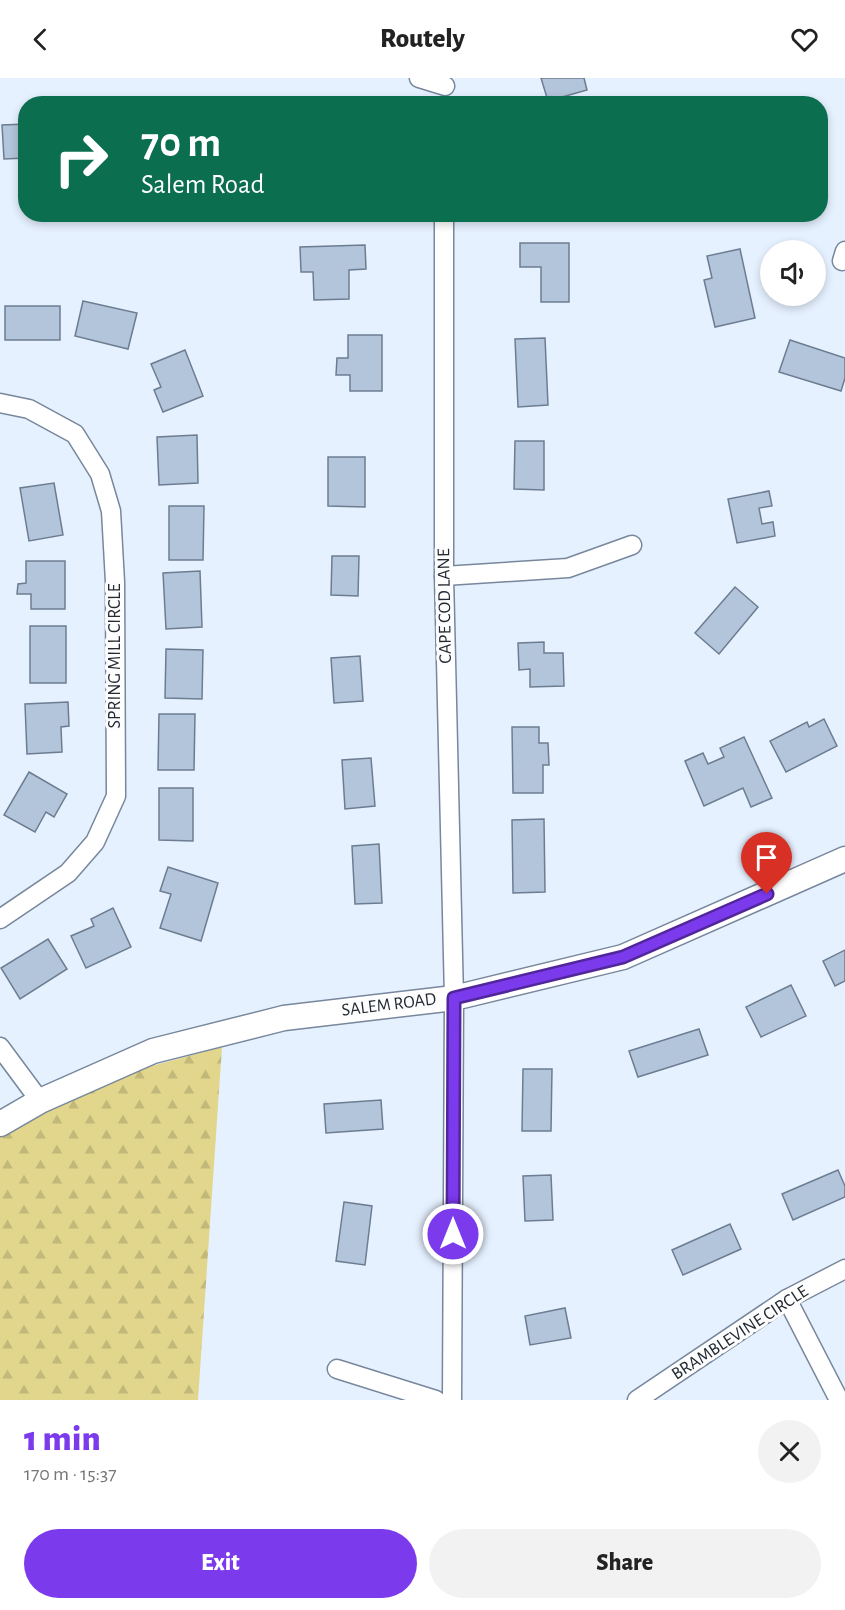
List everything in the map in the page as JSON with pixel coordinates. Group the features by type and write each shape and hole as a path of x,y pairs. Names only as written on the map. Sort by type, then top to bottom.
{"street":[{"path":"419,78 446,89"},
{"name":"CAPE COD LANE","path":"444,222 444,576 454,998 452,1400"},
{"name":"SPRING MILL CIRCLE","path":"0,403 29,409 75,434 100,474 111,511 116,582 116,796 95,842 68,873 0,919"},
{"path":"444,576 568,568 632,544"},
{"name":"SALEM ROAD","path":"0,1124 40,1101 153,1051 284,1018 454,998 623,957 845,859"},
{"path":"0,1047 40,1101"},
{"name":"BRAMBLEVINE CIRCLE","path":"637,1400 787,1299 845,1269"},
{"path":"787,1299 838,1400"},
{"path":"337,1369 436,1400"}],"green space":[{"path":"222,1047 198,1400 0,1400 0,1130 74,1087"}],"building":[{"path":"541,78 584,78 587,90 566,96 546,96"},
{"path":"18,124 18,158 4,159 2,125"},
{"path":"520,243 569,243 569,302 541,302 541,267 520,267"},
{"path":"365,245 366,269 349,270 349,299 314,300 313,272 301,272 300,247"},
{"path":"740,249 755,318 715,327 704,280 712,278 707,256"},
{"path":"83,301 137,313 128,349 75,336"},
{"path":"5,306 60,306 60,340 5,340"},
{"path":"348,335 382,335 382,391 350,391 350,375 336,375 337,358 348,358"},
{"path":"545,338 548,405 518,407 515,339"},
{"path":"790,340 845,358 845,378 841,391 779,372"},
{"path":"185,350 203,396 163,412 154,390 161,387 151,364"},
{"path":"197,435 198,483 159,485 157,437"},
{"path":"515,441 544,441 544,490 514,489"},
{"path":"328,457 365,457 365,507 328,506"},
{"path":"54,483 63,535 29,541 20,488"},
{"path":"769,491 772,506 759,508 762,524 773,522 775,536 737,543 728,499"},
{"path":"169,506 204,506 203,560 169,560"},
{"path":"332,556 359,556 358,596 331,595"},
{"path":"26,561 65,561 65,609 31,609 31,594 17,594 18,584 26,583"},
{"path":"200,571 202,627 166,629 163,573"},
{"path":"735,587 758,607 719,654 695,633"},
{"path":"30,626 66,626 66,683 30,683"},
{"path":"544,642 544,653 563,653 564,686 530,687 530,669 519,670 518,643"},
{"path":"166,649 203,650 202,699 165,698"},
{"path":"360,656 363,701 334,703 331,658"},
{"path":"68,702 69,726 61,727 62,752 27,754 25,704"},
{"path":"159,714 195,714 194,770 158,770"},
{"path":"824,719 837,746 786,772 770,741 807,722 809,727"},
{"path":"512,727 539,727 539,743 548,743 549,765 543,765 543,793 513,793"},
{"path":"744,737 772,798 751,807 743,788 704,806 685,761 703,753 708,764 724,757 720,748"},
{"path":"371,758 375,806 345,809 342,760"},
{"path":"29,772 67,794 54,817 46,812 35,832 4,815"},
{"path":"159,788 193,788 193,841 159,840"},
{"path":"544,819 545,892 513,893 512,820"},
{"path":"379,844 382,903 355,904 352,846"},
{"path":"168,867 218,883 201,941 160,928 171,894 160,891"},
{"path":"113,908 131,947 86,968 71,936 94,926 91,919"},
{"path":"48,939 67,969 20,999 1,968"},
{"path":"845,950 845,981 835,986 823,961"},
{"path":"791,985 806,1016 761,1037 746,1007"},
{"path":"699,1029 708,1055 638,1077 629,1051"},
{"path":"523,1069 552,1069 551,1131 522,1131"},
{"path":"381,1100 383,1129 326,1133 324,1104"},
{"path":"838,1170 845,1186 845,1197 793,1220 782,1194"},
{"path":"551,1175 553,1220 525,1221 523,1176"},
{"path":"344,1202 372,1206 365,1265 336,1261"},
{"path":"730,1224 741,1249 683,1275 672,1250"},
{"path":"565,1308 571,1338 530,1345 525,1316"}],"route":[{"path":"453,1234 454,998 623,957 767,894"}]}
